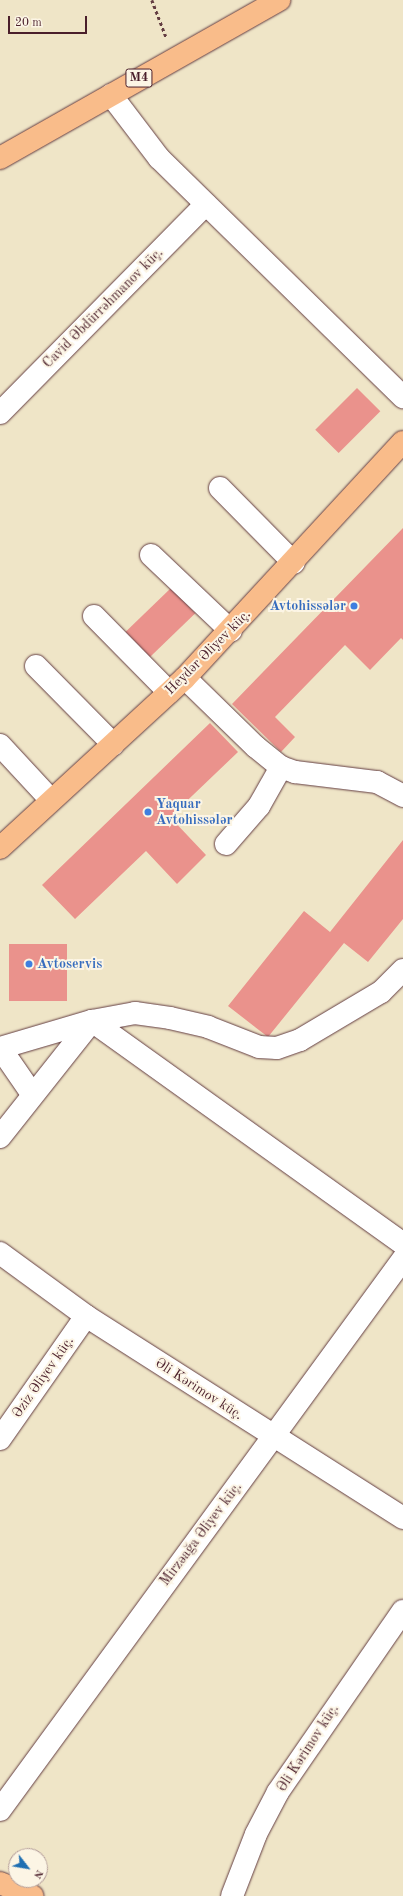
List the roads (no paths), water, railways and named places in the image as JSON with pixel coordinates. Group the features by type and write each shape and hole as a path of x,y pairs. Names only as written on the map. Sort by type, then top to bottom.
{"main road":[{"name":"M4","path":"182,53 260,0"},
{"name":"M4","path":"0,158 182,53 279,0"},
{"name":"Heydər Əliyev küç.","path":"0,848 177,685 231,631 403,442"},
{"path":"0,1883 26,1895"}],"street":[{"path":"111,95 159,158 403,397"},
{"name":"Cavid Əbdürrəhmanov küç.","path":"0,413 206,204"},
{"path":"220,488 294,563"},
{"path":"151,555 231,631"},
{"path":"94,616 177,685 281,767 295,772 377,782 403,796"},
{"path":"36,666 112,744"},
{"path":"0,745 51,800"},
{"path":"226,844 259,806 281,767"},
{"path":"32,1094 0,1049 92,1021 135,1014 170,1018 208,1027 259,1047 277,1048 300,1040 381,992 403,970"},
{"path":"0,1137 32,1094 92,1021"},
{"path":"92,1021 403,1244"},
{"name":"Əli Kərimov küç.","path":"0,1253 86,1316 403,1518"},
{"name":"Mirzəağa Əliyev küç.","path":"0,1810 16,1784 403,1259"},
{"name":"Əziz Əliyev küç.","path":"0,1439 86,1316"},
{"name":"Əli Kərimov küç.","path":"232,1896 256,1834 278,1792 403,1611"}],"place":[{"name":"Avtohissələr","path":"354,606"},
{"name":"Yaquar Avtohissələr","path":"148,812"},
{"name":"Avtoservis","path":"29,964"}]}
